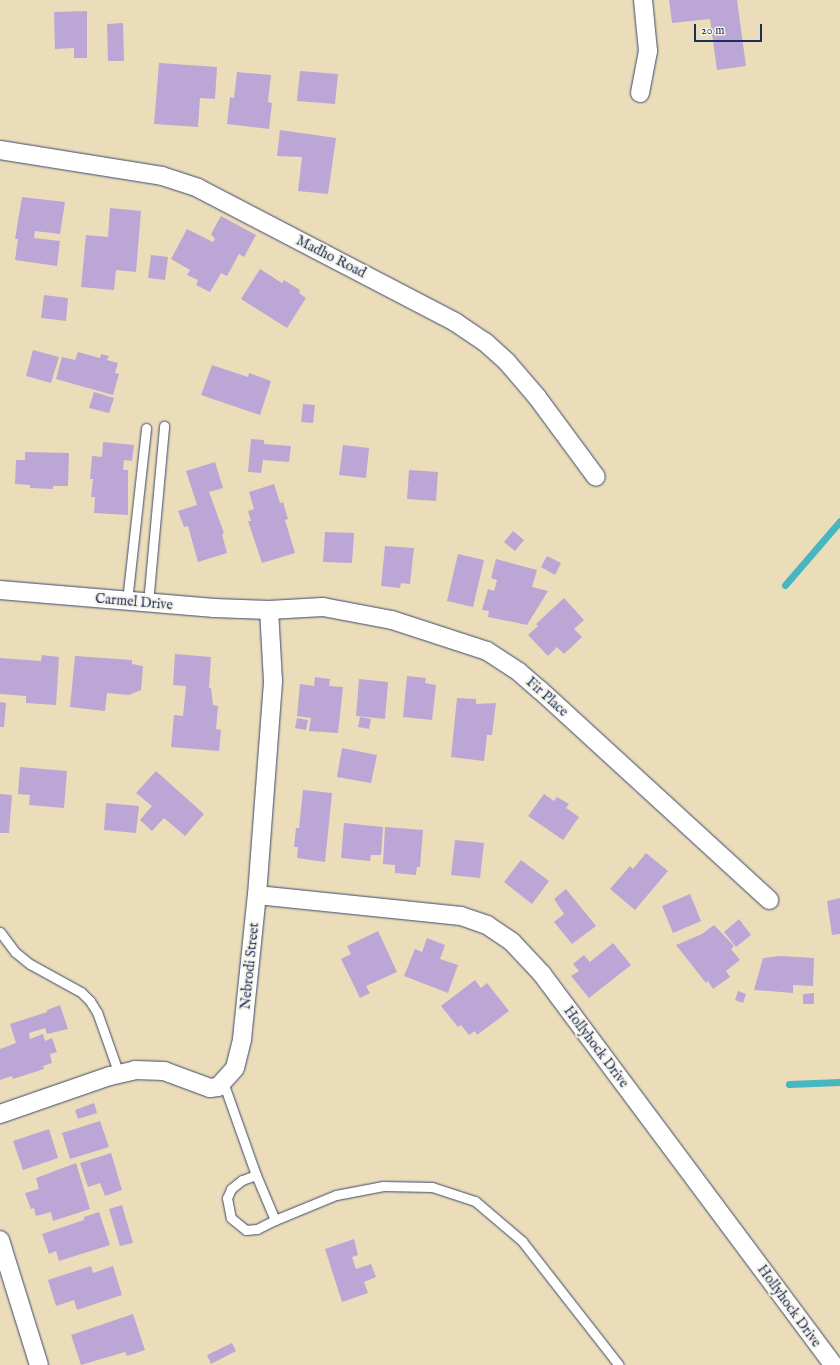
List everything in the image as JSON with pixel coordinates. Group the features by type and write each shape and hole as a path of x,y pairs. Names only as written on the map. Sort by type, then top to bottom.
{"street":[{"path":"640,93 648,51 643,0"},
{"name":"Madho Road","path":"0,150 162,176 198,188 455,322 485,342 507,362 537,397 596,477"},
{"name":"Carmel Drive","path":"0,590 127,602 269,610"},
{"name":"Fir Place","path":"269,610 323,607 353,611 444,635 487,651 519,672 540,690 770,900"},
{"name":"Nebrodi Street","path":"223,1082 235,1068 242,1039 257,894 273,681 269,610"},
{"name":"Hollyhock Drive","path":"257,894 461,916 487,924 512,942 547,980 832,1365"},
{"path":"0,1114 119,1074 150,1069 164,1071 210,1088 223,1082"},
{"path":"0,1240 39,1365"}],"lane":[{"path":"148,603 164,426"},
{"path":"127,602 146,428"},
{"path":"0,932 15,952 30,964 81,992 90,1001 97,1012 119,1074"},
{"path":"223,1082 256,1175 275,1220"},
{"path":"256,1175 242,1180 231,1188 227,1198 231,1218 246,1230 256,1229 336,1195 383,1186 432,1187 475,1202 522,1241 619,1365"}],"building":[{"path":"669,0 737,0 746,66 717,70 710,19 672,23"},
{"path":"87,11 87,58 74,58 74,48 55,49 54,12"},
{"path":"123,23 124,61 108,61 107,24"},
{"path":"159,63 217,67 215,99 200,98 198,127 154,124"},
{"path":"300,71 338,74 335,104 297,101"},
{"path":"237,72 271,75 268,102 272,103 269,129 227,124 230,97 234,98"},
{"path":"280,130 336,138 328,194 298,191 302,157 277,156"},
{"path":"22,197 65,202 60,234 35,231 34,238 60,241 57,266 15,260 18,239 15,239"},
{"path":"110,208 141,211 136,272 116,270 114,290 81,287 86,235 108,237"},
{"path":"221,216 256,235 244,257 239,254 227,276 221,273 210,292 196,285 198,280 187,275 190,270 171,259 187,229 213,242 215,239 211,234"},
{"path":"151,255 168,257 165,280 148,278"},
{"path":"260,269 282,283 284,280 300,290 299,293 306,298 287,328 241,299"},
{"path":"44,295 68,298 66,321 41,318"},
{"path":"33,350 59,357 51,383 26,376"},
{"path":"78,352 100,358 101,354 109,356 107,360 118,363 115,373 119,374 113,395 56,379 62,357 75,360"},
{"path":"212,365 248,377 249,373 271,381 260,415 201,395"},
{"path":"94,392 114,398 109,413 89,408"},
{"path":"303,404 315,405 313,423 301,422"},
{"path":"251,439 264,440 264,444 291,446 289,462 263,460 261,473 248,472"},
{"path":"103,442 134,445 132,461 124,460 123,470 128,470 128,515 94,513 95,497 91,497 93,479 90,479 92,456 102,457"},
{"path":"343,445 369,448 366,478 339,475"},
{"path":"25,452 69,453 68,486 53,486 53,489 30,488 30,485 15,484 16,460 25,460"},
{"path":"215,462 223,488 209,492 224,533 222,534 227,553 198,562 188,526 184,527 178,511 197,505 186,471"},
{"path":"409,470 438,472 436,501 407,499"},
{"path":"274,484 280,503 283,502 288,519 285,520 295,553 262,563 248,521 251,521 248,511 254,509 249,492"},
{"path":"513,531 524,540 515,551 504,542"},
{"path":"325,532 354,533 352,563 323,562"},
{"path":"385,546 414,548 410,584 401,583 400,588 381,586"},
{"path":"458,554 484,560 473,607 447,601"},
{"path":"547,556 561,563 555,575 541,567"},
{"path":"496,559 537,570 532,587 548,591 527,625 488,617 489,611 482,610 488,589 494,591 497,580 491,578"},
{"path":"564,598 584,620 574,629 582,637 564,654 557,647 548,656 528,635 538,626 536,624"},
{"path":"175,654 211,657 209,688 211,688 213,705 218,706 216,729 221,730 219,751 171,747 174,715 183,716 186,686 173,685"},
{"path":"42,655 59,657 56,705 26,703 26,696 0,694 0,658 41,661"},
{"path":"75,656 132,660 132,664 143,666 141,690 129,695 107,693 105,711 70,707"},
{"path":"407,676 426,678 425,683 436,685 432,720 403,717"},
{"path":"315,677 330,679 329,686 343,687 338,733 309,731 311,718 297,716 300,684 314,686"},
{"path":"359,679 388,682 385,719 356,716"},
{"path":"457,698 476,699 476,704 496,703 492,735 487,735 484,761 451,757"},
{"path":"0,702 6,703 4,727 0,727"},
{"path":"360,717 371,719 369,729 358,727"},
{"path":"297,718 308,720 306,730 295,728"},
{"path":"342,748 377,755 371,783 337,777"},
{"path":"20,767 67,771 64,808 29,805 30,795 18,794"},
{"path":"156,771 204,814 185,836 164,818 152,831 140,820 152,806 136,793"},
{"path":"303,790 332,793 325,862 297,858 298,847 294,847 296,828 299,828"},
{"path":"0,794 12,795 9,833 0,833"},
{"path":"544,794 554,801 557,797 569,804 566,808 579,817 563,840 528,816"},
{"path":"106,803 139,806 136,833 104,830"},
{"path":"344,823 383,827 381,855 371,855 370,861 341,858"},
{"path":"385,827 423,830 420,867 417,867 416,875 395,873 395,865 383,864"},
{"path":"455,840 484,843 480,878 451,875"},
{"path":"646,853 668,871 635,910 610,889 630,866 633,869"},
{"path":"521,860 549,881 532,904 504,882"},
{"path":"566,889 596,926 572,944 554,922 564,914 554,899"},
{"path":"690,894 701,921 673,933 662,906"},
{"path":"840,898 840,934 832,935 827,901"},
{"path":"739,919 751,935 736,947 724,932"},
{"path":"714,925 734,946 731,949 740,960 726,971 730,977 713,989 708,981 706,983 676,945 702,934"},
{"path":"378,931 397,972 366,986 370,993 360,998 341,959 351,954 347,946"},
{"path":"427,938 445,945 440,959 458,965 448,993 404,976 415,949 422,952"},
{"path":"613,943 631,965 589,998 571,976 579,971 573,964 584,955 590,962"},
{"path":"780,956 814,958 813,986 793,985 793,993 754,990 763,958"},
{"path":"475,980 481,988 487,983 509,1011 477,1035 475,1031 469,1035 461,1025 458,1027 441,1006"},
{"path":"738,991 746,994 743,1003 735,1000"},
{"path":"814,993 814,1004 803,1004 803,994"},
{"path":"60,1005 68,1029 47,1034 45,1028 29,1033 30,1039 43,1034 45,1041 52,1038 57,1052 50,1054 52,1063 43,1066 44,1069 13,1079 12,1076 0,1080 0,1049 16,1043 10,1024 47,1012 47,1010"},
{"path":"94,1103 97,1113 78,1119 75,1110"},
{"path":"100,1121 109,1147 70,1159 62,1133"},
{"path":"49,1129 58,1158 23,1170 13,1141"},
{"path":"111,1153 122,1190 105,1196 100,1183 88,1187 80,1163"},
{"path":"76,1163 90,1209 53,1221 51,1212 36,1216 34,1208 31,1209 25,1193 39,1189 36,1178"},
{"path":"122,1205 133,1243 120,1246 109,1209"},
{"path":"99,1212 110,1245 59,1261 56,1251 49,1254 42,1234 84,1220 84,1217"},
{"path":"354,1239 358,1255 352,1257 356,1269 371,1264 376,1277 364,1282 368,1293 342,1302 325,1249"},
{"path":"91,1266 93,1273 113,1266 122,1295 77,1310 74,1300 56,1306 48,1280"},
{"path":"133,1314 145,1350 127,1356 125,1352 81,1365 71,1335"},
{"path":"232,1343 236,1351 211,1364 207,1355"}],"waterway":[{"path":"785,585 840,521"},
{"path":"789,1084 840,1082"}]}
